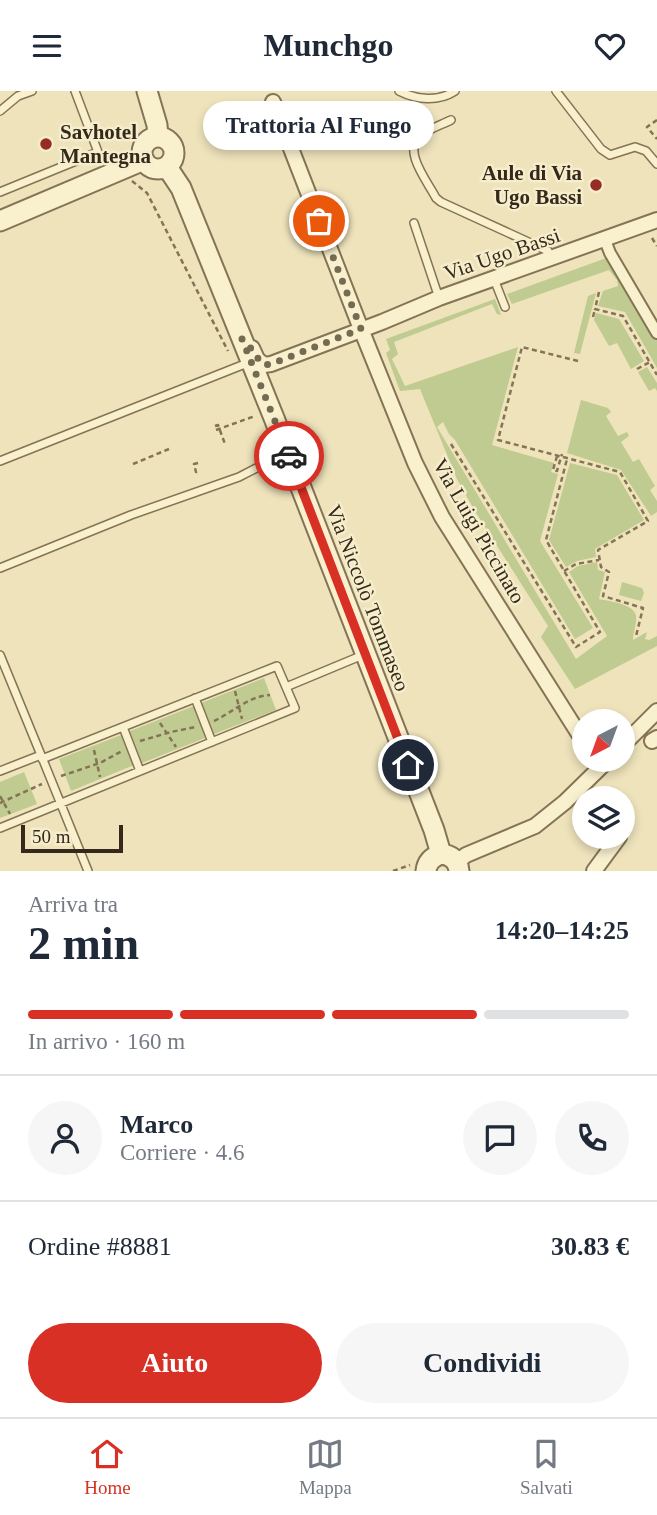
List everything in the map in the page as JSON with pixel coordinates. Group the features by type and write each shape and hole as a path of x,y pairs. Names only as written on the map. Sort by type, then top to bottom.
{"street":[{"name":"Via Niccolò Tommaseo","path":"146,91 158,137 168,140 174,148 174,159 167,167 181,188 242,339 244,365 288,454 434,830 452,862"},
{"path":"270,97 361,329"},
{"path":"158,137 146,143 142,151 144,160 154,169 167,167"},
{"path":"0,221 144,160"},
{"name":"Via Ugo Bassi","path":"242,339 251,347 257,359 264,365 271,364 439,298 657,220"},
{"path":"604,240 657,333"},
{"name":"Via Luigi Piccinato","path":"361,329 415,463 442,517 572,723"},
{"path":"635,733 657,711"},
{"path":"426,871 431,859 452,862 535,825 558,808 592,772"},
{"path":"594,871 610,849"}],"lane":[{"path":"0,111 18,96 32,91"},
{"path":"0,191 98,152 75,91"},
{"path":"399,91 431,99 446,97 455,91"},
{"path":"556,91 601,149 610,155 635,146 646,151 657,164"},
{"path":"451,120 419,137 414,146 414,159 436,198 548,251 552,258"},
{"path":"414,223 439,298"},
{"path":"494,279 505,307"},
{"path":"0,461 244,365"},
{"path":"0,568 131,515 239,477 288,454"},
{"path":"286,687 365,654"},
{"path":"0,655 88,871"},
{"path":"0,771 123,727 276,666 295,708 0,828"},
{"path":"195,698 212,742"},
{"path":"123,727 140,771"}],"path":[{"path":"657,120 647,127 657,139"},
{"path":"132,181 147,193 244,365"},
{"path":"652,238 657,246"},
{"path":"593,317 599,292"},
{"path":"595,309 623,316 657,375"},
{"path":"578,361 522,347 498,440 620,472 648,521 598,550 601,567 609,572 603,596 643,608 636,636"},
{"path":"637,369 650,362"},
{"path":"225,444 217,429 256,416 257,421"},
{"path":"451,444 576,647 600,632 545,540 567,459"},
{"path":"132,464 169,449"},
{"path":"557,456 553,470 557,471 562,454"},
{"path":"564,571 576,564 599,560"},
{"path":"235,690 243,723"},
{"path":"209,723 257,697 271,695"},
{"path":"158,720 177,749"},
{"path":"135,744 149,737 201,726"},
{"path":"93,746 101,779"},
{"path":"65,775 97,764 126,748"},
{"path":"2,802 30,788"},
{"path":"0,796 11,814"}],"green space":[{"path":"609,257 657,340 657,368 625,312 598,306 603,291 618,286 609,270 512,304 507,294"},
{"path":"596,293 580,354 574,353 588,296"},
{"path":"495,299 501,315 497,314 492,304 394,342 398,354 392,359 405,386 518,347 492,445 554,463 551,472 558,474 540,541 593,628 575,639 455,440 443,422 437,427 576,659 607,636 569,572 578,566 597,562 598,570 605,572 599,599 620,604 634,612 636,619 633,640 647,632 645,639 657,636 657,646 575,689 541,637 548,626 457,479 420,389 400,391 386,353 390,350 386,339"},
{"path":"596,313 619,319 644,361 631,369 617,343 609,346 594,320"},
{"path":"647,367 657,383 657,391 655,388 649,391 638,372"},
{"path":"581,400 608,408 611,412 606,416 618,436 627,432 629,436 621,442 633,462 639,459 655,486 650,490 657,501 657,512 651,516 621,470 567,453"},
{"path":"570,463 617,475 644,520 595,549 596,557 577,561 566,567 549,540"},
{"path":"622,582 642,588 644,593 641,601 619,595"},
{"path":"264,678 276,710 214,734 201,703"},
{"path":"194,706 205,738 142,763 130,731"},
{"path":"121,735 134,765 71,791 59,759"},
{"path":"24,772 37,804 0,818 0,782"}],"way so far":[{"path":"289,456 242,339 264,365 361,329 319,221"}],"place":[{"name":"Savhotel Mantegna","path":"46,144"},
{"name":"Aule di Via Ugo Bassi","path":"596,185"},
{"name":"Trattoria Al Fungo","path":"319,221"}],"route":[{"path":"289,456 408,765"}]}
